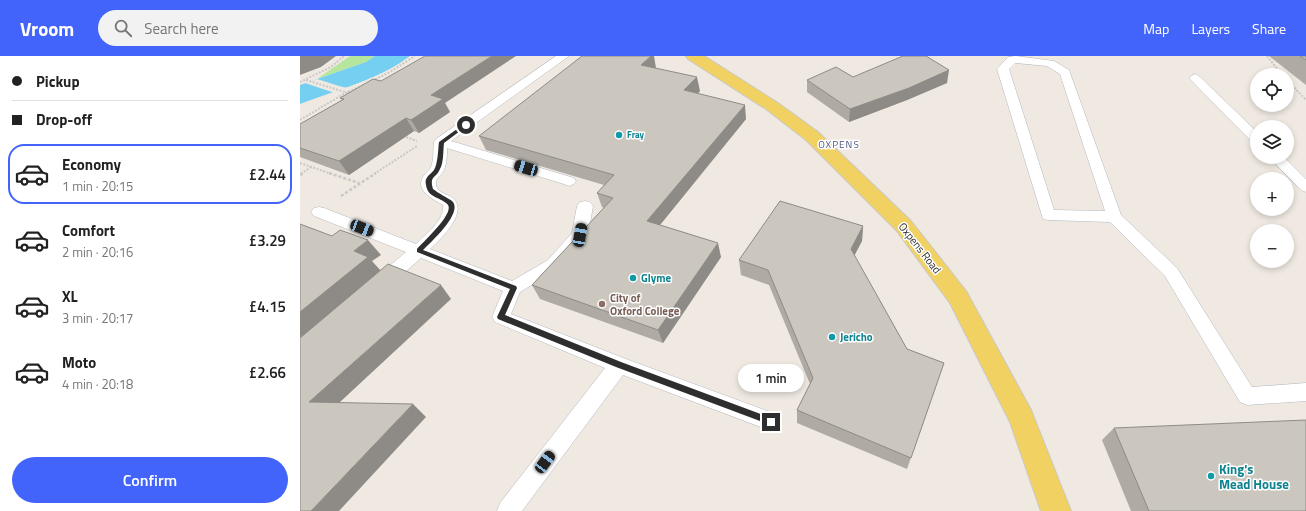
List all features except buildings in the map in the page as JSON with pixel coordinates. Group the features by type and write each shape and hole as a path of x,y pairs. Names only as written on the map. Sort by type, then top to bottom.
{"main road":[{"name":"Oxpens Road","path":"693,56 727,76 772,106 812,136 904,226 958,297 1022,418 1056,511"}],"lane":[{"path":"371,291 419,251 438,231 450,214 452,208 450,203 439,198 430,190 428,183 429,177 438,169 441,142 563,56"},
{"path":"1114,217 1048,216 1003,69 1012,59 1050,63 1065,72 1114,217 1171,272 1247,396 1306,392"},
{"path":"1195,78 1250,132"},
{"path":"441,142 569,181"},
{"path":"1283,164 1306,187"},
{"path":"586,206 580,235 554,264 513,288 501,317 619,365 771,422"},
{"path":"319,212 513,288"},
{"path":"508,511 619,365"}],"path":[{"path":"300,82 331,67 344,56"},
{"path":"300,120 347,92 390,72 415,56"},
{"path":"1267,56 1276,68"},
{"path":"306,80 354,95"},
{"path":"1294,87 1306,100"},
{"path":"321,108 328,110"},
{"path":"337,199 411,148 423,143 401,136"},
{"path":"300,163 360,184"},
{"path":"300,174 312,167"}],"green space":[{"path":"350,56 375,56 366,62 317,79"}],"water":[{"path":"375,56 410,56 371,78 300,104 300,85 366,62"}],"pier":[{"path":"317,79 348,88 335,93 305,83"}],"place":[{"name":"Fray","path":"619,135"},
{"name":"Glyme","path":"633,278"},
{"name":"City of Oxford College","path":"602,304"},
{"name":"Jericho","path":"832,337"},
{"name":"King's Mead House","path":"1211,476"}],"district":[{"name":"OXPENS","path":"839,144"}],"route":[{"path":"466,125 441,142 438,169 429,177 428,183 430,190 439,198 450,203 452,208 450,214 438,231 419,251 513,288 501,317 619,365 771,422"}]}
